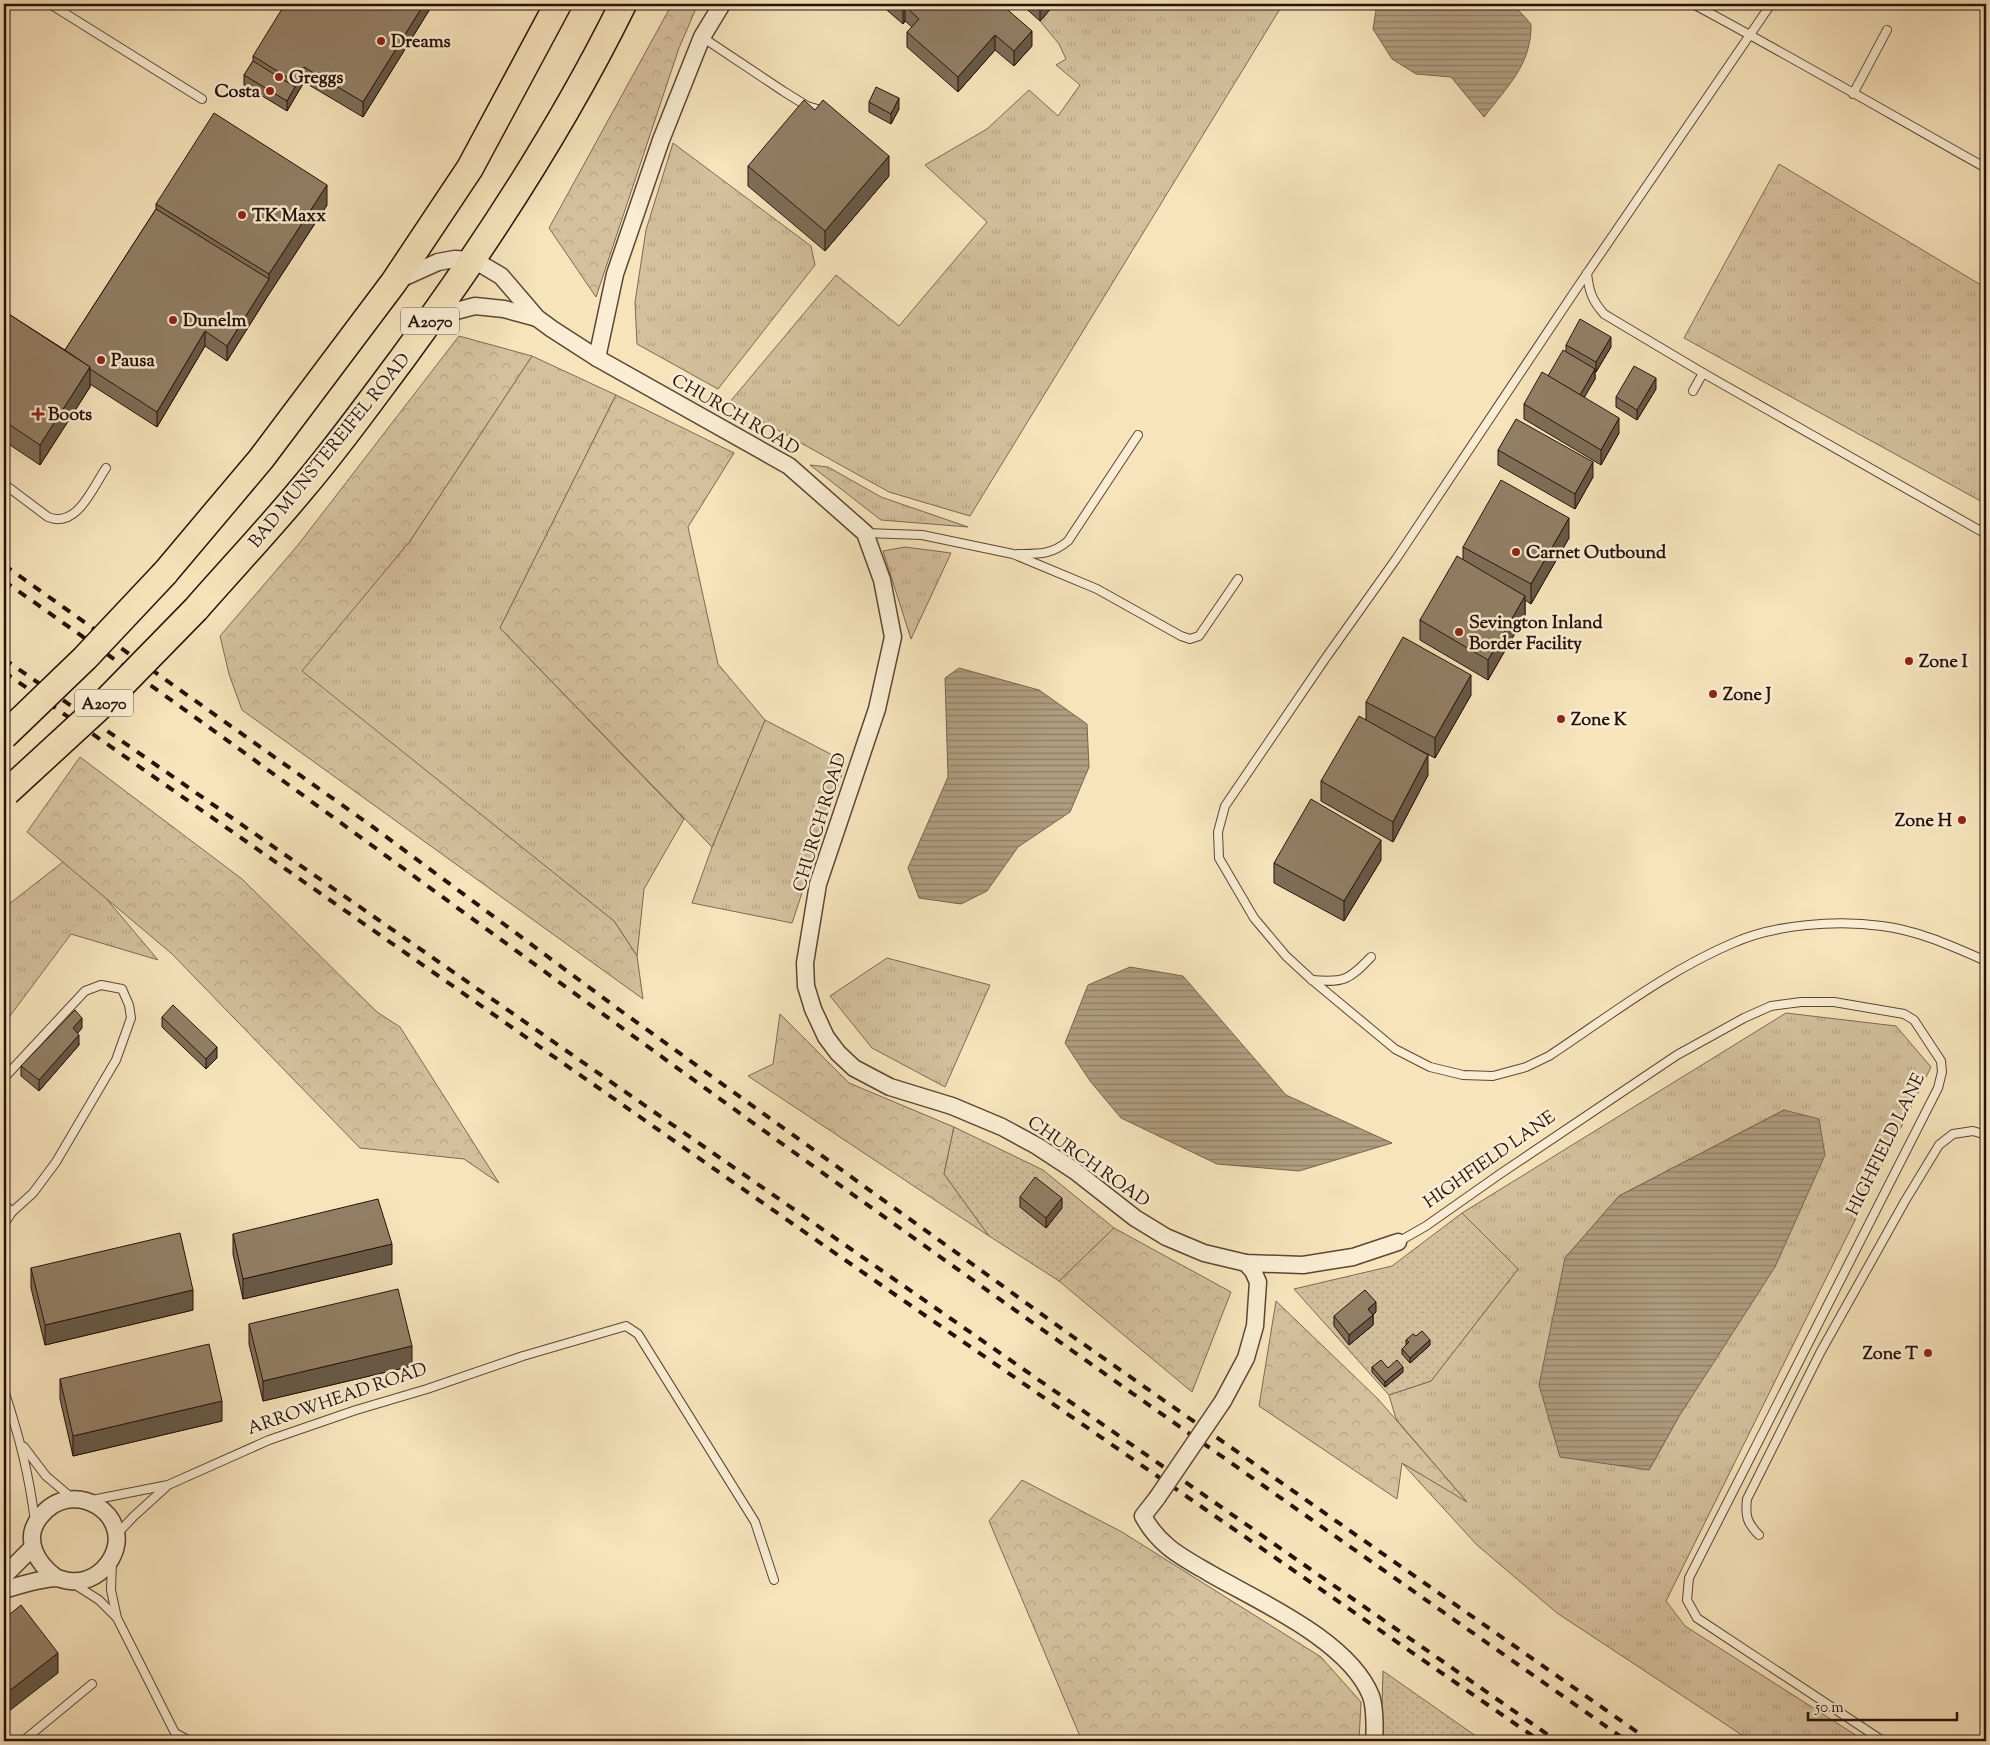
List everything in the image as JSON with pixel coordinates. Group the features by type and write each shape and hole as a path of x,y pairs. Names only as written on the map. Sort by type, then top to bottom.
{"highway":[{"name":"A2070","path":"4,736 85,658 165,573 261,459 394,282 470,168 558,4"},
{"name":"BAD MUNSTEREIFEL ROAD","path":"6,794 107,700 196,609 302,490 366,408 433,317 518,194 561,120 623,4"}],"street":[{"path":"597,358 615,274 661,140 702,37 722,4"},
{"path":"394,282 438,262 455,259 474,260"},
{"name":"CHURCH ROAD","path":"474,260 501,276 537,318 597,358 789,466 865,533 882,580 893,637 877,709 818,884 805,963 806,986 813,1009 826,1036 838,1053 870,1078 890,1087 952,1106 1002,1126 1075,1170 1135,1218 1166,1237 1204,1252 1246,1263"},
{"name":"CHURCH ROAD","path":"433,317 475,306 504,309 537,318"},
{"name":"HIGHFIELD LANE","path":"1246,1263 1303,1265 1353,1257 1398,1242"},
{"path":"1246,1263 1253,1271 1258,1282 1255,1326 1246,1358 1223,1401 1143,1516 1150,1530 1172,1551 1311,1632 1352,1665 1372,1697 1374,1741"},
{"path":"4,1590 27,1583 63,1580 83,1581 95,1576 105,1568 116,1544 110,1518 100,1507 80,1499 59,1501 47,1508 38,1519 33,1532 33,1547 38,1560 46,1570 63,1580"},
{"path":"4,1576 33,1547"}],"lane":[{"path":"50,4 202,99"},
{"path":"1693,4 1797,60 1853,94 1986,168"},
{"path":"1771,4 1396,559 1225,806 1218,832 1219,858 1254,918 1286,956 1312,980 1395,1049 1430,1067 1463,1075 1493,1076 1526,1067 1549,1056 1681,968 1734,942 1776,930 1836,924 1883,926 1934,939 1986,961"},
{"path":"1853,94 1887,30"},
{"path":"702,37 807,106 830,113"},
{"path":"1587,274 1589,290 1594,302 1604,314 1702,373 1986,534"},
{"path":"1693,391 1702,373"},
{"path":"1013,554 1044,554 1057,550 1068,541 1138,435"},
{"path":"4,484 48,517 54,520 64,519 79,509 106,468"},
{"path":"865,533 922,535 1013,554 1097,589 1180,636 1190,639 1199,636 1238,580"},
{"path":"1312,980 1332,982 1352,976 1371,957"},
{"path":"4,1078 85,991 101,984 122,989 129,1005 131,1018 116,1060 56,1162 33,1193 12,1212 4,1224"},
{"name":"HIGHFIELD LANE","path":"1398,1242 1426,1226 1677,1054 1744,1018 1771,1006 1801,1002 1834,1002 1904,1014 1914,1020 1940,1061 1942,1072 1938,1088 1689,1578 1687,1600 1697,1618 1883,1741"},
{"path":"1760,1535 1751,1527 1746,1512 1747,1499 1820,1353 1905,1200 1939,1145 1953,1134 1973,1131 1986,1135"},
{"path":"4,1204 12,1212"},
{"name":"ARROWHEAD ROAD","path":"80,1499 168,1485 269,1440 523,1356 626,1326 638,1334 754,1522 774,1580"},
{"path":"4,1390 21,1443 30,1481 35,1526"},
{"path":"21,1443 46,1476 80,1499"},
{"name":"ARROWHEAD ROAD","path":"115,1536 168,1485"},
{"path":"112,1556 112,1590 117,1618 174,1737 190,1741"},
{"path":"63,1580 99,1600 117,1618"},
{"path":"23,1741 92,1684"}],"green space":[{"path":"672,4 698,4 679,48 596,297 549,228"},
{"path":"1055,4 1283,4 970,516 889,492 729,403 836,275 899,326 987,222 925,165 987,129 1029,90 1058,116 1080,85 1056,65 1066,59 1059,44 1040,21"},
{"path":"673,143 811,246 815,265 718,389 637,344 635,302 646,230"},
{"path":"1779,164 1986,288 1986,504 1684,338"},
{"path":"459,336 532,356 410,541 302,671 614,921 637,956 643,999 242,710 229,674 220,636 298,545"},
{"path":"532,356 616,395 500,628 684,819 644,889 637,956 614,921 301,671 410,541"},
{"path":"616,395 734,453 688,527 718,664 765,720 712,847 500,628"},
{"path":"810,465 828,467 881,497 968,527 881,520"},
{"path":"905,547 951,553 911,639 883,551"},
{"path":"765,720 846,762 792,923 692,903 712,847"},
{"path":"80,757 242,879 377,1012 400,1027 499,1183 464,1159 360,1148 171,953 27,832"},
{"path":"63,862 105,897 158,960 71,934 4,1024 4,908"},
{"path":"887,958 990,985 945,1087 872,1048 830,996"},
{"path":"1786,1013 1896,1026 1931,1067 1666,1601 1685,1626 1865,1741 1751,1741 1557,1613 1477,1545 1402,1463 1466,1501 1396,1419 1389,1395 1431,1381 1518,1269 1462,1213","holes":["1784,1110 1678,1418 1649,1470 1565,1258 1619,1196"]},
{"path":"780,1014 849,1083 954,1127 944,1174 989,1236 748,1076 773,1064"},
{"path":"954,1127 1043,1170 1114,1228 1059,1281 989,1236 944,1174"},
{"path":"1462,1213 1518,1269 1431,1381 1389,1395 1294,1289 1392,1266"},
{"path":"1114,1228 1231,1292 1192,1392 1059,1281"},
{"path":"1276,1301 1378,1399 1467,1502 1402,1463 1397,1499 1259,1406"},
{"path":"1022,1480 1122,1532 1321,1657 1361,1702 1359,1741 1082,1741 989,1521"},
{"path":"1383,1671 1483,1741 1381,1741"}],"shaded area":[{"path":"1377,4 1513,4 1531,24 1530,38 1523,63 1509,85 1484,117 1451,77 1416,74 1392,59 1373,29"},
{"path":"959,668 1039,690 1087,724 1089,767 1070,812 1018,847 987,891 961,904 919,898 908,868 948,777 945,678"},
{"path":"1130,967 1183,976 1286,1095 1392,1143 1299,1171 1217,1164 1121,1118 1090,1081 1065,1043 1088,985"},
{"path":"1784,1110 1819,1119 1825,1155 1775,1267 1678,1418 1649,1470 1560,1457 1539,1385 1565,1258 1619,1196"}],"building":[{"path":"285,4 424,4 363,102 304,67 295,82 253,56"},
{"path":"897,4 1001,4 1032,31 1014,51 995,35 958,77 907,32 919,19 905,6 903,9"},
{"path":"253,61 295,87 287,101 244,75"},
{"path":"876,87 899,98 891,114 869,102"},
{"path":"804,100 815,110 823,100 889,156 825,231 748,166"},
{"name":"TK Maxx","path":"214,113 327,185 269,274 156,204"},
{"name":"Dunelm","path":"156,209 269,279 227,346 205,331 157,412 90,369 90,367 65,350"},
{"name":"Boots","path":"4,311 90,367 40,445 4,421"},
{"path":"1580,319 1611,337 1596,362 1566,345"},
{"path":"1563,350 1595,369 1580,395 1548,376"},
{"path":"1634,366 1656,378 1637,410 1616,397"},
{"path":"1542,372 1619,418 1601,450 1524,404"},
{"path":"1516,419 1593,462 1575,494 1498,450"},
{"name":"Carnet Outbound","path":"1501,480 1569,518 1531,584 1463,547"},
{"path":"1457,556 1525,596 1488,660 1420,620"},
{"path":"1403,637 1471,675 1435,738 1366,702"},
{"path":"1359,716 1428,755 1393,822 1321,781"},
{"path":"1311,799 1381,840 1344,901 1274,863"},
{"path":"173,1005 217,1047 206,1059 162,1017"},
{"path":"75,1010 82,1018 73,1028 79,1035 39,1080 21,1066"},
{"path":"1035,1177 1062,1198 1046,1218 1020,1197"},
{"path":"378,1199 392,1244 243,1279 233,1234"},
{"path":"180,1233 193,1290 45,1325 31,1268"},
{"path":"398,1289 412,1346 263,1381 249,1324"},
{"path":"1365,1290 1376,1302 1368,1309 1373,1315 1349,1335 1334,1316"},
{"path":"1422,1331 1430,1340 1410,1358 1402,1349 1409,1342 1406,1340 1413,1334 1416,1336"},
{"path":"209,1344 222,1401 73,1436 60,1379"},
{"path":"1381,1360 1388,1368 1397,1360 1403,1367 1385,1382 1372,1367"},
{"path":"21,1605 58,1653 4,1695 4,1619"}],"railway":[{"path":"4,565 373,827 621,1011 1072,1336 1650,1741"},
{"path":"4,581 186,710 839,1184 1627,1741"},
{"path":"4,659 1557,1741"},
{"path":"4,672 793,1224 1540,1741"}],"place":[{"name":"Dreams","path":"381,41"},
{"name":"Greggs","path":"279,77"},
{"name":"Costa","path":"270,91"},
{"name":"TK Maxx","path":"242,215"},
{"name":"Dunelm","path":"173,320"},
{"name":"Pausa","path":"101,360"},
{"name":"Boots","path":"38,414"},
{"name":"Carnet Outbound","path":"1516,552"},
{"name":"Sevington Inland Border Facility","path":"1459,632"},
{"name":"Zone I","path":"1909,661"},
{"name":"Zone J","path":"1713,694"},
{"name":"Zone K","path":"1561,719"},
{"name":"Zone H","path":"1962,820"},
{"name":"Zone T","path":"1928,1353"}]}
